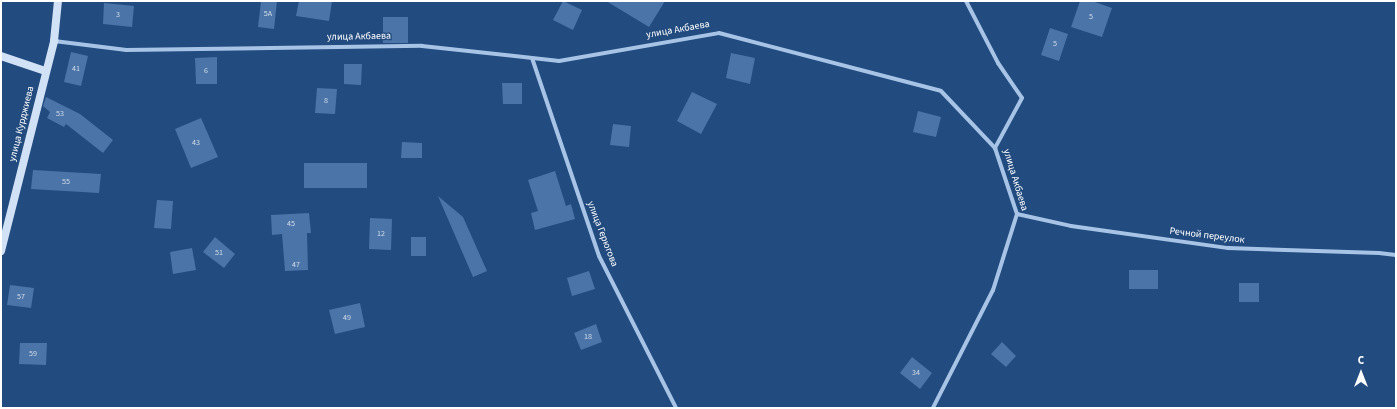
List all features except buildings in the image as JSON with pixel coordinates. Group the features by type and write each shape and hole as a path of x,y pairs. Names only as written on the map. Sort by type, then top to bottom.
{"street":[{"name":"улица Курджиева","path":"1,251 45,71 54,41 58,1"},
{"path":"966,1 998,62 1022,98 995,148"},
{"name":"улица Акбаева","path":"54,41 126,50 422,46 559,61 718,33 941,91 995,148 1017,214 993,290 933,408"},
{"path":"1,56 45,71"},
{"name":"улица Герюгова","path":"532,58 599,256 676,408"},
{"name":"Речной переулок","path":"1017,214 1071,226 1228,248 1379,253 1396,255"}]}
